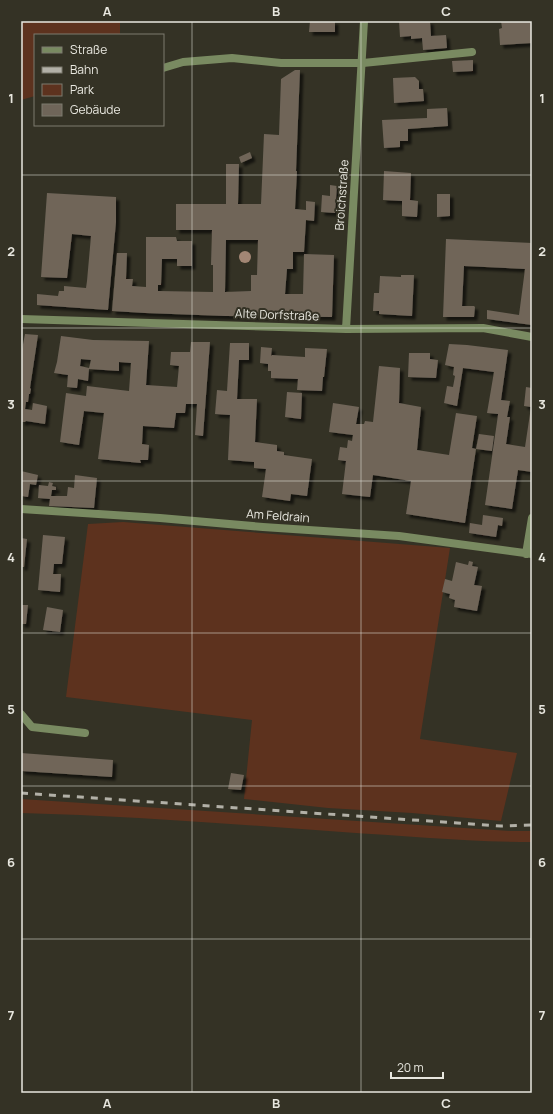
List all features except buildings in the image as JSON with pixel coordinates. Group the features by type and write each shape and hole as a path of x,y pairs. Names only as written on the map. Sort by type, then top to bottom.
{"street":[{"name":"Broichstraße","path":"346,328 364,21"},
{"path":"164,68 183,62 232,58 281,63 362,63 472,52"},
{"name":"Alte Dorfstraße","path":"21,319 346,328 483,328 532,337"},
{"name":"Am Feldrain","path":"21,509 399,536 529,554"},
{"path":"529,554 532,518"},
{"path":"21,714 32,727 85,733"}],"green space":[{"path":"21,21 120,21 120,34 34,34 34,96 21,100"},
{"path":"123,522 450,548 420,739 517,753 501,821 412,813 328,808 244,799 252,720 66,697 88,524"},
{"path":"21,799 511,831 532,831 532,842 460,840 101,816 21,813"}],"railway":[{"path":"21,793 501,826 532,825"}]}
